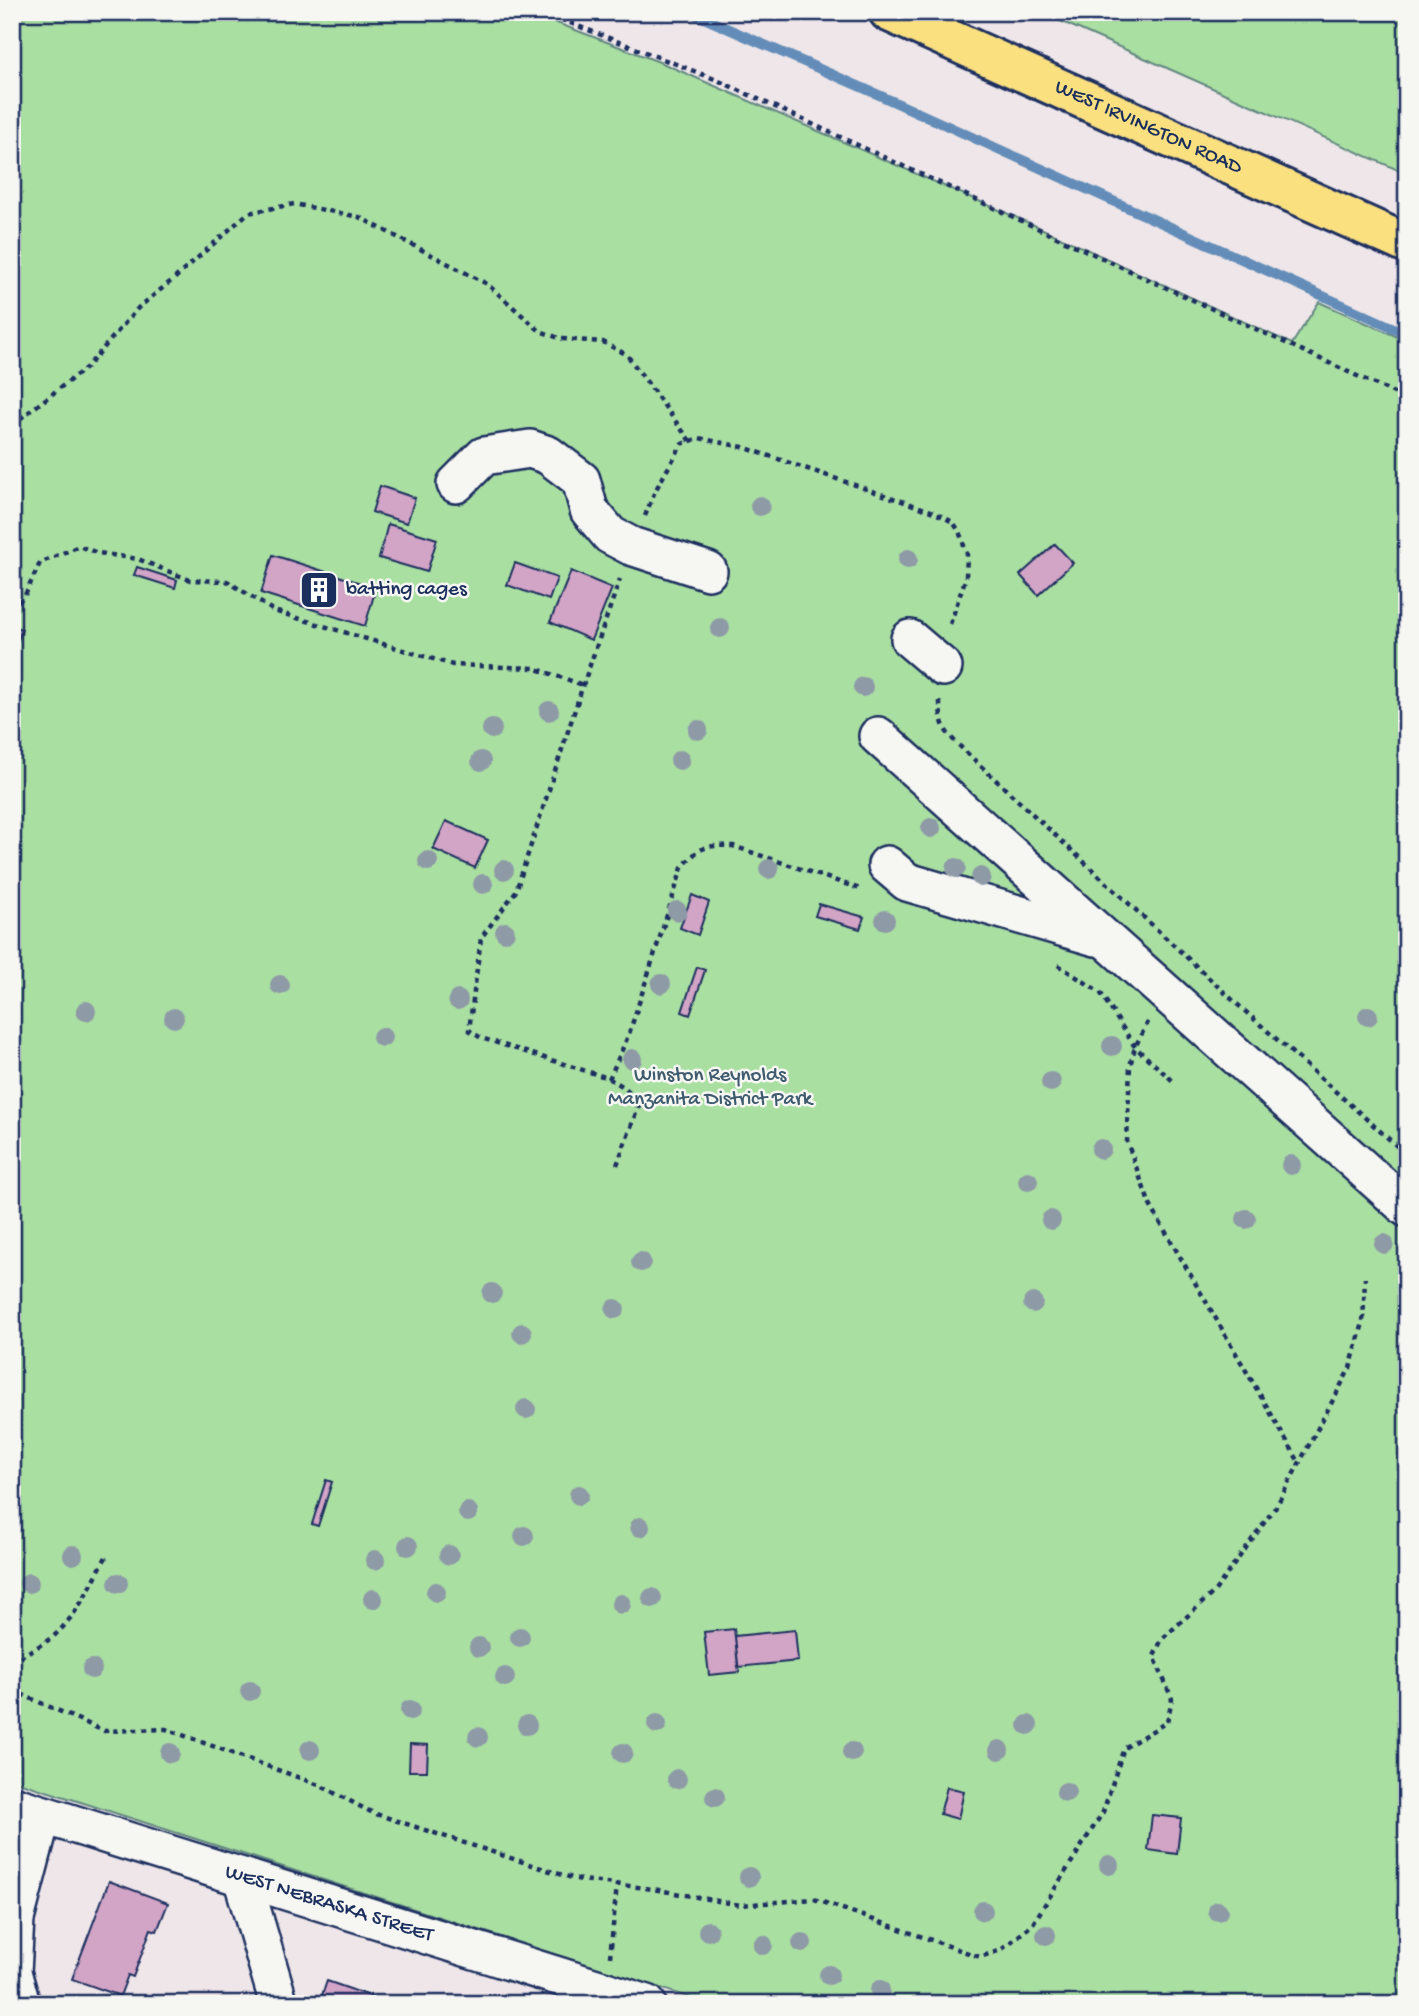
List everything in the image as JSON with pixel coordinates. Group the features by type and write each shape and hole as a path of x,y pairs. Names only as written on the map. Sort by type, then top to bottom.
{"main road":[{"name":"WEST IRVINGTON ROAD","path":"889,12 1407,244"}],"street":[{"path":"456,484 484,456 530,449 548,455 581,480 589,510 610,535 631,546 708,571"},
{"path":"910,639 943,667"},
{"path":"878,736 1407,1208"},
{"path":"874,877 907,882 1106,940"},
{"path":"21,2004 12,1972 27,1810"},
{"name":"WEST NEBRASKA STREET","path":"27,1810 647,2004"},
{"path":"242,1877 279,2004"}],"path":[{"path":"542,12 717,80 1407,399"},
{"path":"12,425 87,366 138,308 248,213 295,204 359,217 487,284 541,331 562,339 603,342 626,355 690,441"},
{"path":"617,1165 639,1105 623,1085 481,1038 469,1030 481,937 516,891 631,546 655,491 682,444 699,438 743,447 931,511 953,522 967,554 966,577 947,631 940,711 947,733 1237,1004 1407,1155"},
{"path":"12,610 26,593 40,563 79,547 138,559 190,580 227,582 274,611 453,665 534,668 583,685"},
{"path":"609,1079 629,1034 682,868 694,853 711,846 733,846 874,877"},
{"path":"1051,960 1100,992 1135,1046 1173,1081"},
{"path":"1169,997 1151,1017 1135,1046 1130,1066 1127,1142 1150,1205 1299,1463"},
{"path":"12,1690 104,1731 166,1729 319,1785 373,1813 575,1879 740,1905 814,1899 980,1957 1001,1950 1032,1925 1103,1812 1124,1748 1167,1722 1172,1699 1154,1656 1162,1639 1214,1592 1277,1505 1350,1368 1363,1323 1365,1278"},
{"path":"12,1663 54,1636 74,1613 107,1555"},
{"path":"607,1991 617,1884"}],"green space":[{"name":"Winston Reynolds Manzanita District Park","path":"12,12 528,12 662,63 1036,226 1292,344 1319,302 1407,341 1407,2004 710,2004 12,1780"},
{"path":"1040,12 1407,12 1407,174"}],"building":[{"path":"380,486 415,498 407,523 372,512"},
{"path":"388,524 437,539 427,572 379,558"},
{"path":"1055,544 1073,563 1038,595 1020,575"},
{"name":"batting cages","path":"273,555 376,588 365,626 261,593"},
{"path":"515,563 557,578 549,600 507,585"},
{"path":"137,567 177,580 175,588 134,575"},
{"path":"571,571 612,588 591,640 550,622"},
{"path":"14,627 22,629 12,658 12,633"},
{"path":"446,821 488,840 475,868 433,849"},
{"path":"692,895 709,902 698,935 680,928"},
{"path":"819,904 864,917 860,929 815,916"},
{"path":"697,967 705,970 690,1015 682,1012"},
{"path":"326,1480 332,1482 318,1526 312,1524"},
{"path":"734,1629 739,1672 709,1675 704,1632"},
{"path":"795,1630 798,1661 738,1667 735,1636"},
{"path":"410,1744 428,1745 427,1771 409,1771"},
{"path":"947,1787 964,1791 958,1819 940,1814"},
{"path":"1152,1815 1181,1818 1177,1854 1148,1850"},
{"path":"109,1881 168,1903 157,1931 151,1929 133,1977 128,1975 120,1996 72,1979"},
{"path":"327,1981 393,2004 319,2004"}],"waterway":[{"path":"690,12 1407,334"}],"place":[{"name":"batting cages","path":"319,590"}]}
